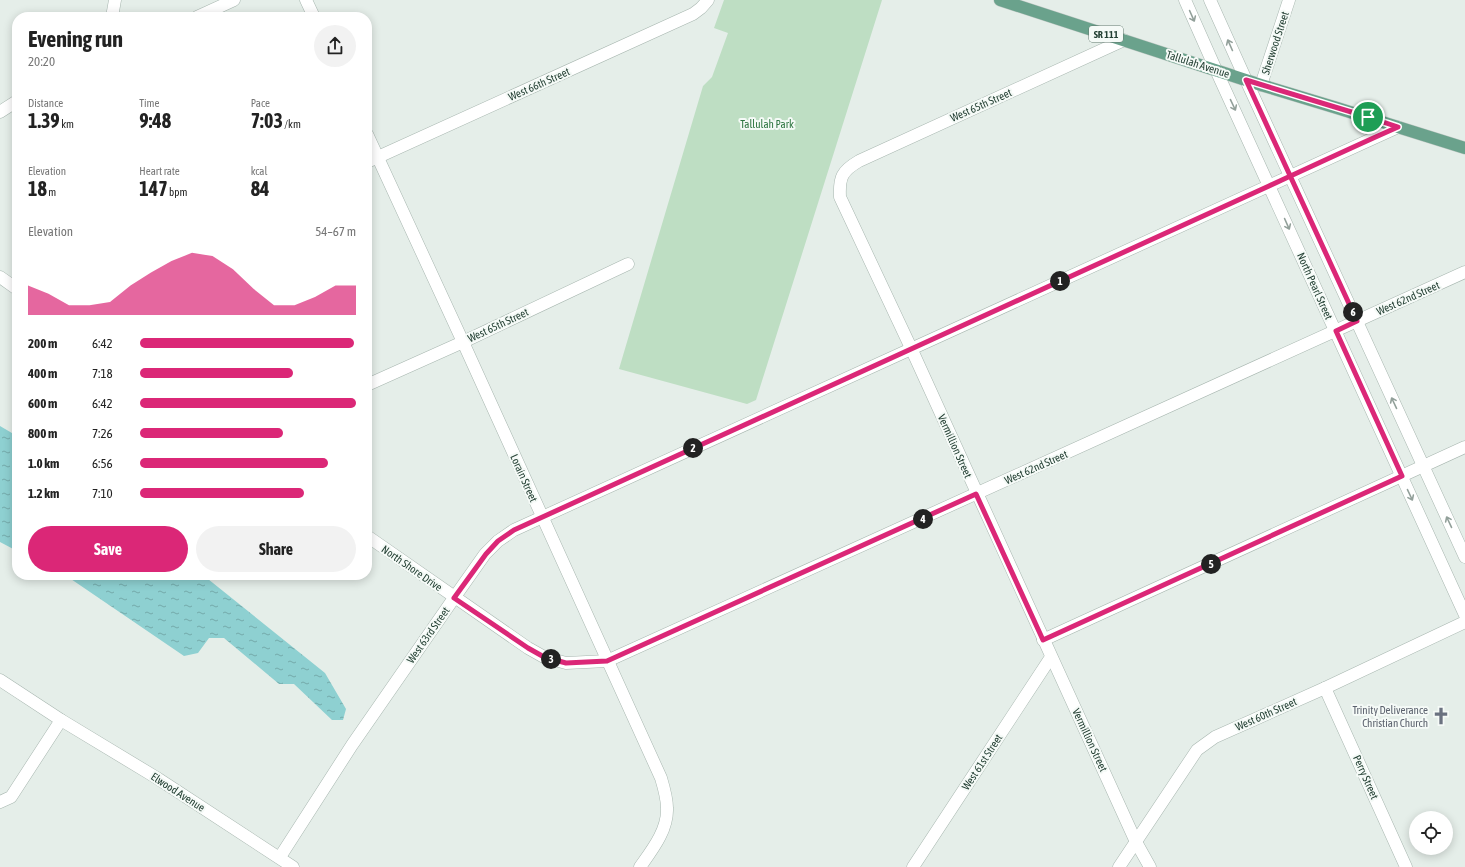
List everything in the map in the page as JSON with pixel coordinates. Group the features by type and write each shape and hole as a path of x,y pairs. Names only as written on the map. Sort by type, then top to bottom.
{"main road":[{"name":"Tallulah Avenue","path":"1000,0 1261,85 1465,148"}],"street":[{"path":"113,12 115,0"},
{"path":"208,12 234,0"},
{"path":"306,0 312,12"},
{"name":"West 66th Street","path":"372,160 693,14 708,0"},
{"name":"North Pearl Street","path":"1185,0 1465,615"},
{"name":"North Pearl Street","path":"1210,0 1465,557"},
{"name":"Sherwood Street","path":"1261,85 1289,0"},
{"name":"West 65th Street","path":"841,175 859,160 1124,40"},
{"path":"0,112 12,104"},
{"name":"West 63rd Street","path":"280,857 352,745 454,598 486,554 498,541 514,530 1398,127"},
{"name":"Lorain Street","path":"372,160 463,342 661,778 666,794 667,810 664,827 657,842 640,867"},
{"name":"Vermillion Street","path":"841,175 839,186 840,198 911,348 976,494 1136,842 1150,867"},
{"name":"West 65th Street","path":"372,383 463,342 628,264"},
{"name":"West 62nd Street","path":"607,661 1465,272"},
{"path":"0,277 12,285"},
{"path":"1043,640 1465,447"},
{"name":"North Shore Drive","path":"372,540 454,598 528,648 544,657 566,663 607,661"},
{"name":"West 60th Street","path":"1119,867 1197,750 1215,737 1325,688 1465,622"},
{"name":"West 61st Street","path":"913,867 1051,657"},
{"name":"Elwood Avenue","path":"0,680 61,720 157,778 280,857 293,867"},
{"name":"Perry Street","path":"1325,688 1406,867"},
{"path":"0,802 11,796 61,720"}],"green space":[{"name":"Tallulah Park","path":"724,0 882,0 756,400 747,404 619,369 703,86 712,77 728,33 714,28"}],"water":[{"path":"0,426 12,433 12,548 0,542"},
{"path":"72,580 209,580 325,673 346,709 343,720 332,720 294,684 279,684 224,638 209,638 198,653 184,656"}],"place":[{"name":"Trinity Deliverance Christian Church","path":"1441,716"}],"route":[{"path":"1368,117 1246,80 1290,176 1357,321 1336,331 1402,476 1043,640 976,494 607,661 566,663 544,657 528,648 454,598 486,554 498,541 514,530 911,348 1290,176 1344,152 1398,127 1368,117"}]}
